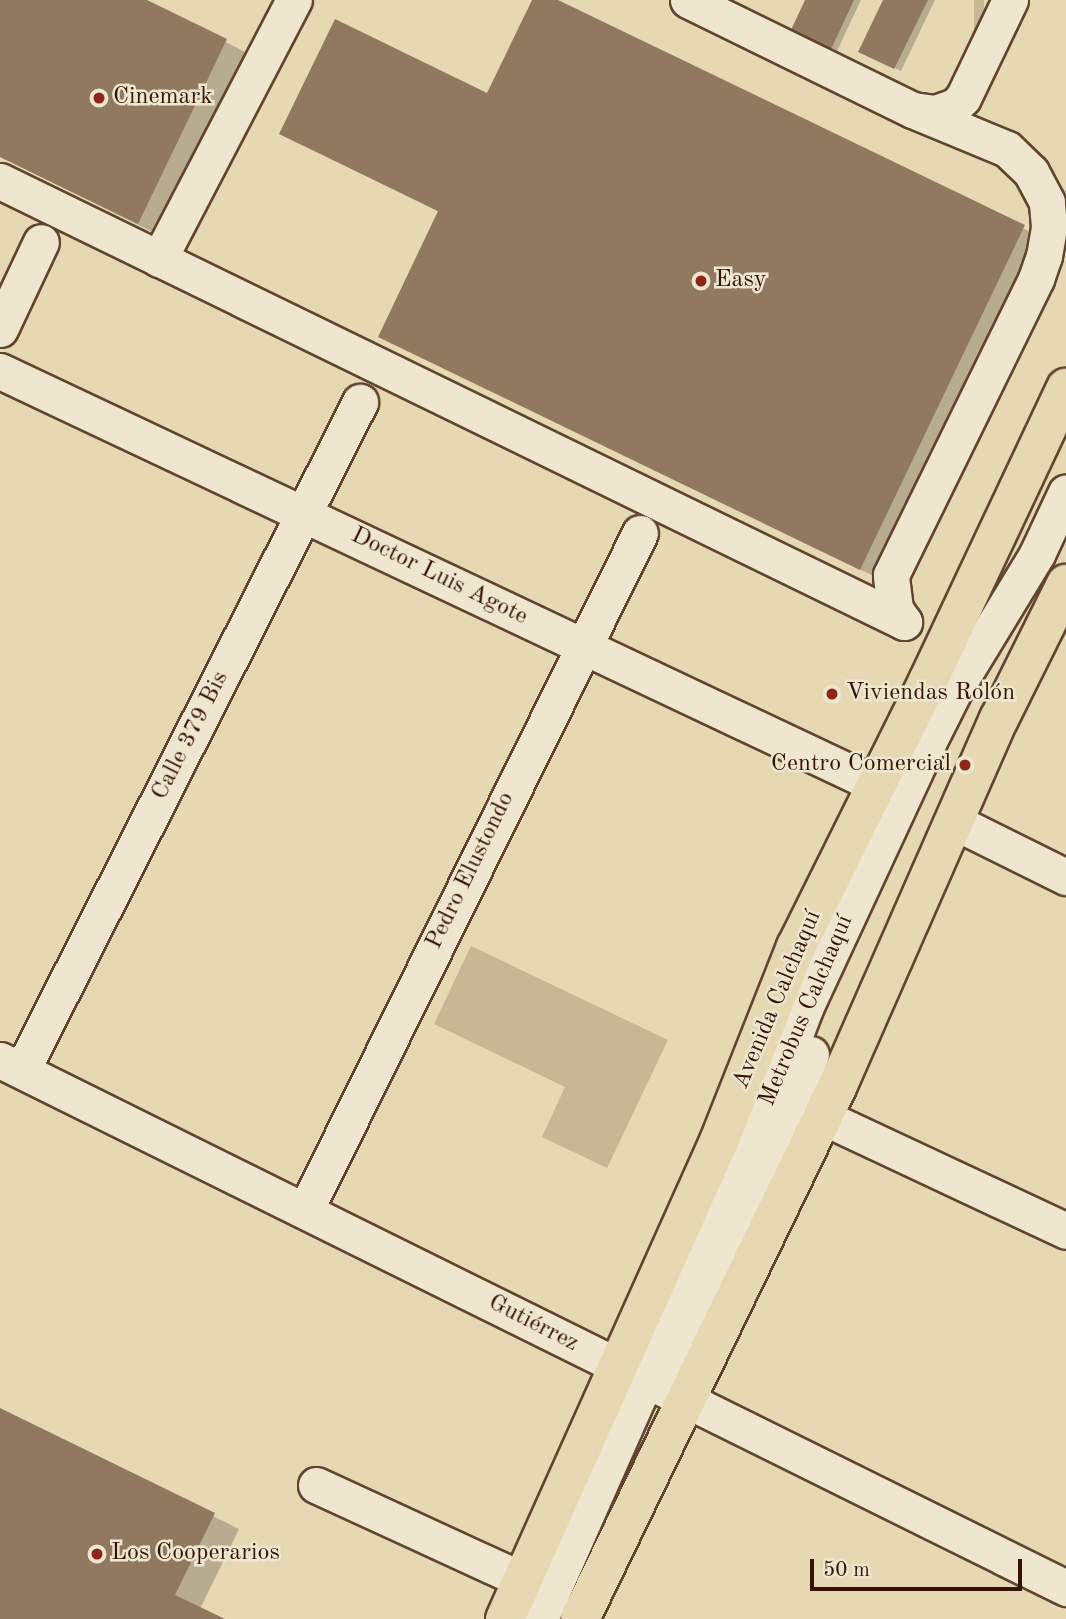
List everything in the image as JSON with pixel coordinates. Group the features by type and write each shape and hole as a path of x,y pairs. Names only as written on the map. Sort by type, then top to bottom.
{"main road":[{"name":"Avenida Calchaquí","path":"580,1619 654,1384 719,1141 796,947 877,785 1066,388"},
{"name":"Avenida Calchaquí","path":"505,1619 523,1580 654,1384 823,1117 969,829 1066,584"}],"street":[{"path":"159,259 294,0"},
{"path":"0,181 904,622 895,609 891,575 1036,279 1044,256 1049,227 1047,202 1031,172 1007,149 913,110 688,0"},
{"path":"913,110 935,113 955,106 963,98 1010,0"},
{"path":"0,329 41,242"},
{"name":"Doctor Luis Agote","path":"0,371 877,785"},
{"name":"Calle 379 Bis","path":"11,1065 360,402"},
{"name":"Metrobus Calchaquí","path":"558,1619 806,1006 955,689 1037,554 1066,492"},
{"name":"Metrobus Calchaquí","path":"540,1619 654,1384 785,1134 818,1032 975,695 1035,593 1066,530"},
{"name":"Pedro Elustondo","path":"306,1209 640,533"},
{"path":"969,829 1066,877"},
{"name":"Gutiérrez","path":"11,1065 306,1209 654,1384 1062,1577"},
{"path":"823,1117 1066,1231"},
{"path":"316,1485 523,1580"}],"shaded area":[{"path":"974,0 984,0 984,94 974,94"},
{"path":"471,946 668,1040 607,1168 542,1137 565,1087 434,1024"}],"building":[{"name":"Cinemark","path":"0,0 147,0 227,39 138,224 0,157"},
{"name":"Easy","path":"532,0 558,0 1025,225 860,570 378,337 438,211 279,134 335,19 487,93"},
{"path":"805,0 854,0 831,49 791,30"},
{"path":"883,0 928,0 894,69 858,52"},
{"name":"Los Cooperarios","path":"0,1408 215,1513 175,1595 225,1619 0,1619"}],"place":[{"name":"Cinemark","path":"99,98"},
{"name":"Easy","path":"701,281"},
{"name":"Viviendas Rolón","path":"832,694"},
{"name":"Centro Comercial","path":"965,765"},
{"name":"Los Cooperarios","path":"97,1554"}]}
